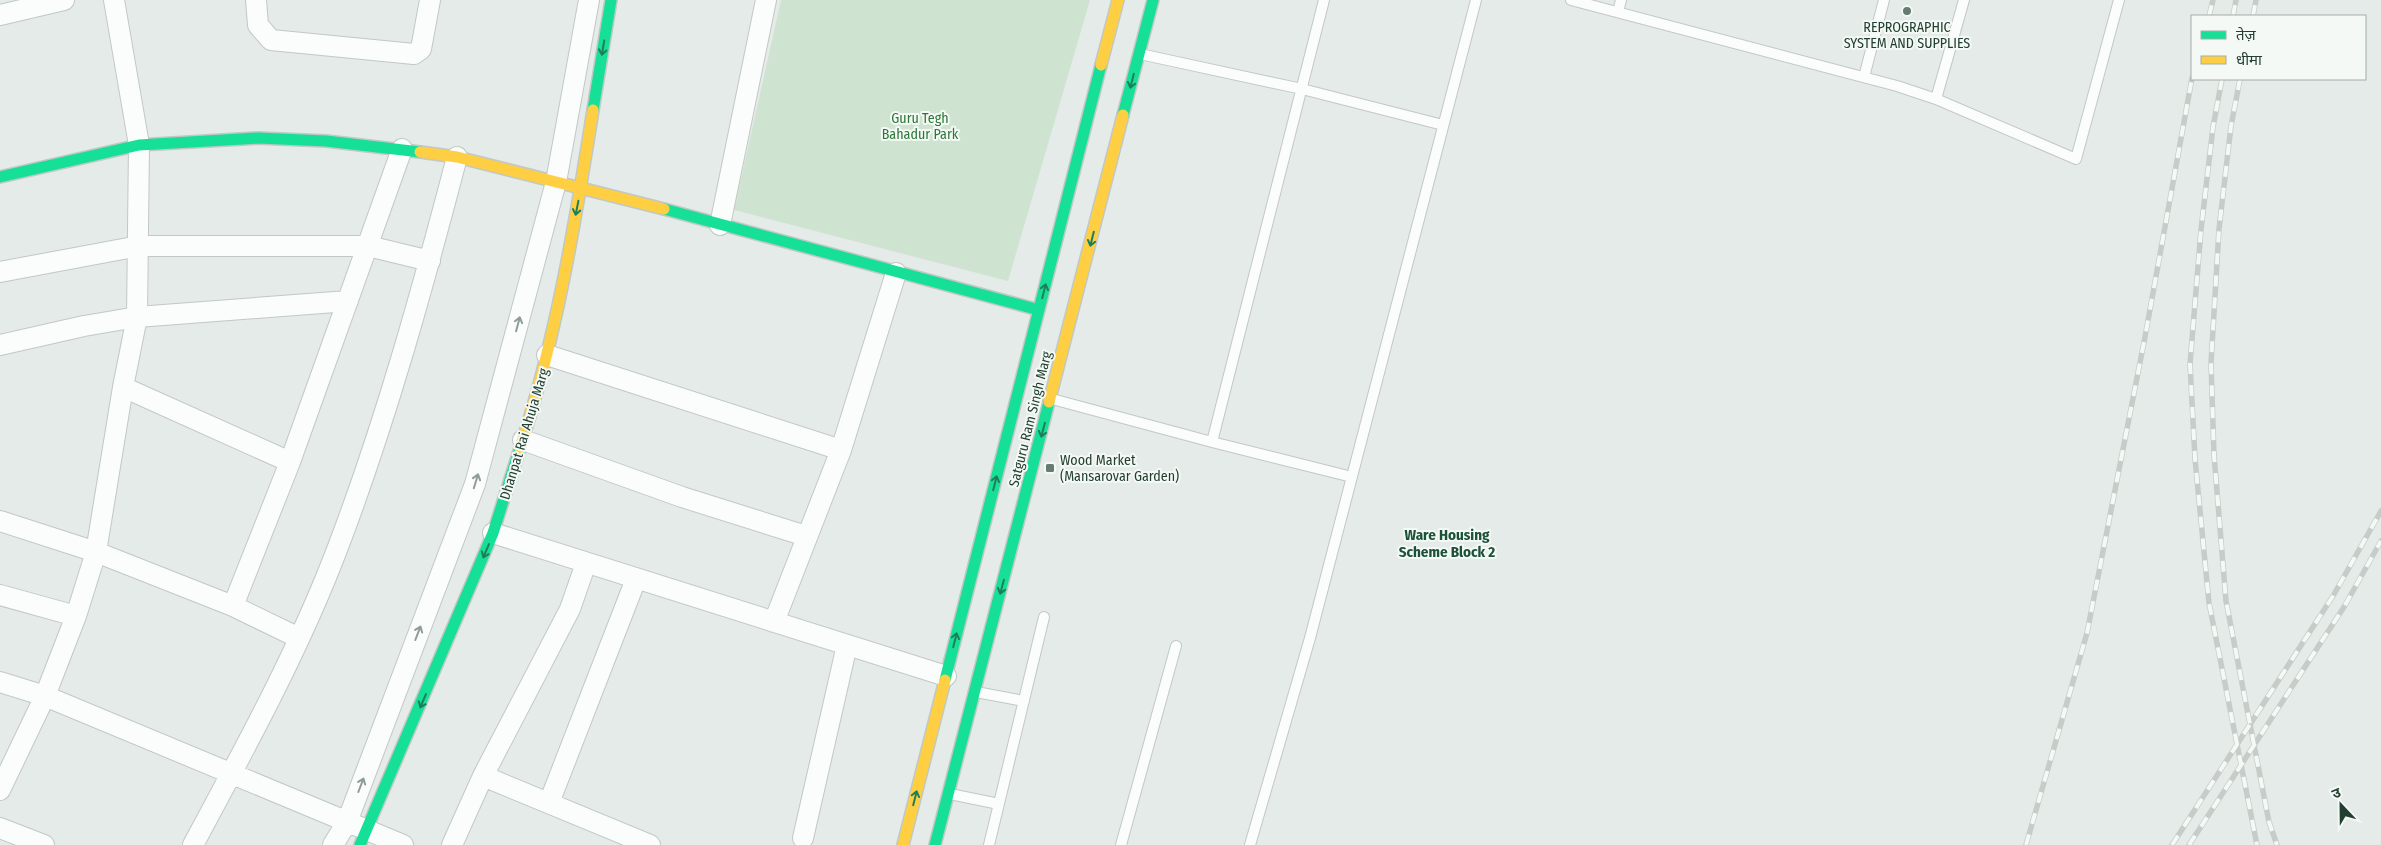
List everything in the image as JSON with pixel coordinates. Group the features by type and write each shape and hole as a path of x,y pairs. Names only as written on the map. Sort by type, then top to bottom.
{"street":[{"path":"0,15 64,0"},
{"path":"0,790 45,696 76,616 96,552 123,388 138,318 139,145 114,0"},
{"path":"256,0 258,25 271,40 414,54 421,49 430,0"},
{"path":"333,845 347,822 475,484 556,182 589,0"},
{"name":"Dhanpat Rai Ahuja Marg","path":"364,838 493,533 522,440 547,355 581,188 611,0"},
{"path":"720,225 766,0"},
{"name":"Satguru Ram Singh Marg","path":"903,845 1118,0"},
{"name":"Satguru Ram Singh Marg","path":"935,845 1153,0"},
{"path":"0,178 139,145 258,138 326,141 402,150 457,157 581,188 896,274 1039,310"},
{"path":"233,606 290,462 402,150"},
{"path":"193,845 299,638 338,547 430,261 457,157"},
{"path":"0,272 139,246 368,246 430,261"},
{"path":"774,622 841,450 896,274"},
{"path":"0,345 84,326 138,318 348,301"},
{"path":"547,355 841,450"},
{"path":"123,388 290,462"},
{"path":"522,440 682,497 806,536"},
{"path":"0,521 96,552 233,606 299,638"},
{"path":"493,533 946,676"},
{"path":"452,845 483,776 570,609 586,563"},
{"path":"549,803 636,579"},
{"path":"0,595 76,616"},
{"path":"803,838 847,645"},
{"path":"0,682 45,696 347,822 364,838 403,845"},
{"path":"483,776 650,845"},
{"path":"0,828 44,845"}],"lane":[{"path":"1212,442 1324,0"},
{"path":"1250,845 1310,638 1476,0"},
{"path":"1571,0 1864,77 1936,99 2076,159 2119,0"},
{"path":"1618,12 1621,0"},
{"path":"1864,77 1884,0"},
{"path":"1936,99 1964,0"},
{"path":"1139,53 1302,89 1443,125"},
{"path":"1051,399 1352,477"},
{"path":"989,845 1044,617"},
{"path":"1121,845 1176,646"},
{"path":"975,692 1024,702"},
{"path":"949,794 999,804"}],"green space":[{"name":"Guru Tegh Bahadur Park","path":"781,0 1090,0 1008,281 734,210"}],"railway":[{"path":"2209,15 2213,0"},
{"path":"2233,15 2236,0"},
{"path":"2253,15 2256,0"},
{"path":"2026,845 2087,633 2145,337 2192,80"},
{"path":"2222,80 2213,127 2201,230 2190,364 2195,459 2209,603 2257,845"},
{"path":"2240,80 2231,126 2219,229 2211,363 2214,455 2226,601 2269,822 2277,845"},
{"path":"2172,845 2333,596 2381,511"},
{"path":"2189,845 2344,607 2381,541"}],"traffic: fast":[{"path":"593,110 611,0"},
{"path":"1123,115 1153,0"},
{"path":"945,680 1101,65"},
{"path":"0,177 139,145 258,138 326,141 420,152"},
{"path":"664,209 1039,310"},
{"path":"935,845 1049,402"},
{"path":"360,845 493,533 520,448"}],"traffic: slow":[{"path":"1101,65 1118,0"},
{"path":"520,448 533,407 554,323 579,196 593,110"},
{"path":"1049,402 1123,115"},
{"path":"420,152 457,157 664,209"},
{"path":"903,845 945,680"}],"place":[{"name":"REPROGRAPHIC SYSTEM AND SUPPLIES","path":"1907,11"},
{"name":"Wood Market (Mansarovar Garden)","path":"1050,468"}],"district":[{"name":"Ware Housing Scheme Block 2","path":"1447,544"}]}
